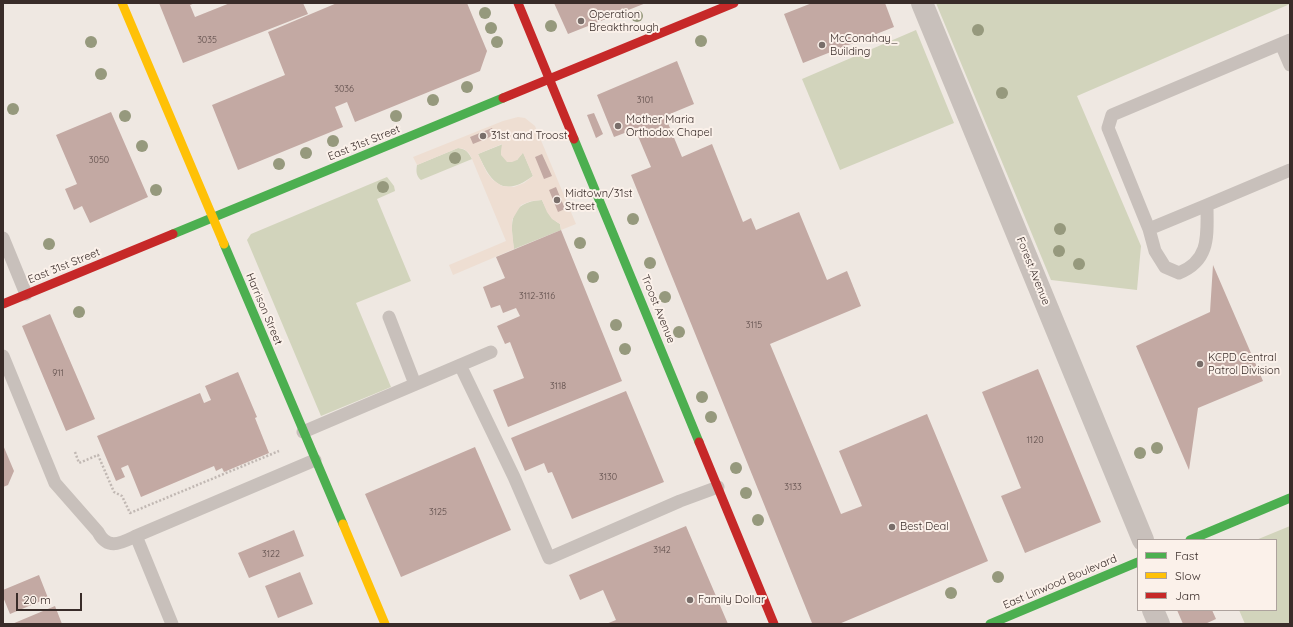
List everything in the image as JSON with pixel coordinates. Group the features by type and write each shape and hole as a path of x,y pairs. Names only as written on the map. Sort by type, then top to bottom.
{"main road":[{"name":"Harrison Street","path":"122,3 385,624"},
{"name":"Troost Avenue","path":"518,3 774,624"},
{"name":"East 31st Street","path":"3,304 734,3"},
{"path":"1192,539 1290,498"},
{"name":"East Linwood Boulevard","path":"990,624 1137,567"}],"street":[{"name":"Forest Avenue","path":"922,3 1143,539"},
{"path":"1153,611 1159,624"}],"lane":[{"path":"1207,205 1207,236 1203,254 1190,268 1179,272 1165,267 1155,251 1149,229 1108,128 1112,115 1286,42 1290,64"},
{"path":"1149,229 1290,170"},
{"path":"3,238 26,294"},
{"path":"389,317 415,384"},
{"path":"303,432 491,352"},
{"path":"3,356 55,483 106,542 118,544 315,460"},
{"path":"460,365 514,477 549,558 680,501 718,487"},
{"path":"136,536 172,624"}],"path":[{"path":"75,452 79,463 98,455 114,492 122,496 130,514 279,451"}],"green space":[{"path":"936,3 1290,4 1077,96 1141,246 1137,290 1051,280"},
{"path":"916,30 954,123 840,170 802,79"},
{"path":"503,144 517,160 523,152 533,176 522,183 505,187 493,179 478,154"},
{"path":"458,148 466,151 472,159 421,180 418,177 416,169 417,165"},
{"path":"387,177 394,186 395,191 377,199 411,281 356,303 391,387 321,416 247,240 251,234"},
{"path":"542,200 549,214 560,224 561,230 514,249 512,222 514,215 523,205"},
{"path":"1290,526 1290,624 1245,624 1239,611 1277,611 1277,539 1258,539"}],"shaded area":[{"path":"518,117 525,118 535,126 576,224 561,230 560,224 552,219 542,200 531,201 521,205 512,220 514,249 453,275 449,265 506,241 469,153 464,149 458,148 417,165 413,157 503,121","holes":["502,144 501,155 507,162 517,160 523,153 533,176 524,183 514,187 502,186 493,180 487,173 478,154"]}],"building":[{"path":"159,3 195,3 190,5 195,17 230,3 303,3 308,14 183,63"},
{"path":"337,3 467,3 487,51 480,71 355,122 347,102 335,107 343,127 238,170 212,105 285,75 268,32"},
{"name":"Operation Breakthrough","path":"554,3 646,3 568,34"},
{"name":"McConahay_ Building","path":"812,3 885,3 894,27 803,63 784,14"},
{"path":"677,61 694,104 665,116 682,157 712,144 743,222 751,218 756,230 799,212 827,280 847,271 861,306 770,344 841,514 862,506 839,451 927,414 988,561 839,624 812,623 631,175 651,167 635,129 614,137 597,95"},
{"path":"111,112 148,197 90,223 82,206 74,210 65,189 77,184 56,135"},
{"path":"594,113 603,134 596,138 587,115"},
{"name":"31st and Troost","path":"492,128 495,135 473,144 470,137"},
{"name":"Midtown/31st Street","path":"542,154 552,176 544,179 535,157"},
{"name":"Midtown/31st Street","path":"556,187 565,209 558,212 549,190"},
{"path":"561,230 622,381 508,427 493,390 524,378 510,342 505,344 497,326 520,316 516,308 503,313 500,305 491,308 483,287 505,278 496,257"},
{"name":"KCPD Central Patrol Division","path":"1213,265 1263,381 1198,408 1189,470 1136,346 1210,312"},
{"path":"50,314 95,419 66,431 22,326"},
{"path":"1038,369 1101,522 1025,553 1001,496 1021,488 982,392"},
{"path":"238,372 257,417 255,418 269,453 224,472 222,468 216,471 214,466 141,497 128,465 121,468 125,477 116,481 97,436 200,393 204,403 211,400 205,386"},
{"path":"626,391 664,482 572,519 552,472 548,473 544,463 525,471 511,438"},
{"path":"3,445 14,471 8,485 3,487"},
{"path":"475,447 511,530 401,577 365,494"},
{"path":"686,526 728,624 606,624 616,620 603,590 580,600 569,575"},
{"path":"294,530 304,556 249,578 238,553"},
{"path":"300,572 313,604 278,618 265,586"},
{"path":"39,575 48,598 10,614 3,597 3,590"},
{"path":"55,606 62,624 12,624"},
{"path":"1177,611 1212,611 1216,619 1205,624 1183,624"}],"traffic: fast":[{"path":"173,234 503,98"},
{"path":"574,139 699,442"},
{"path":"224,244 343,524"},
{"path":"1192,539 1290,498"},
{"path":"990,624 1137,562"}],"traffic: slow":[{"path":"122,3 224,244"},
{"path":"343,524 385,624"}],"traffic: jam":[{"path":"518,3 574,139"},
{"path":"503,98 734,3"},
{"path":"3,304 173,234"},
{"path":"699,442 774,624"}],"place":[{"name":"Operation Breakthrough","path":"581,21"},
{"name":"McConahay_ Building","path":"822,45"},
{"name":"Mother Maria Orthodox Chapel","path":"618,126"},
{"name":"31st and Troost","path":"483,136"},
{"name":"Midtown/31st Street","path":"557,200"},
{"name":"KCPD Central Patrol Division","path":"1200,364"},
{"name":"Best Deal","path":"892,527"},
{"name":"Family Dollar","path":"690,600"}]}
